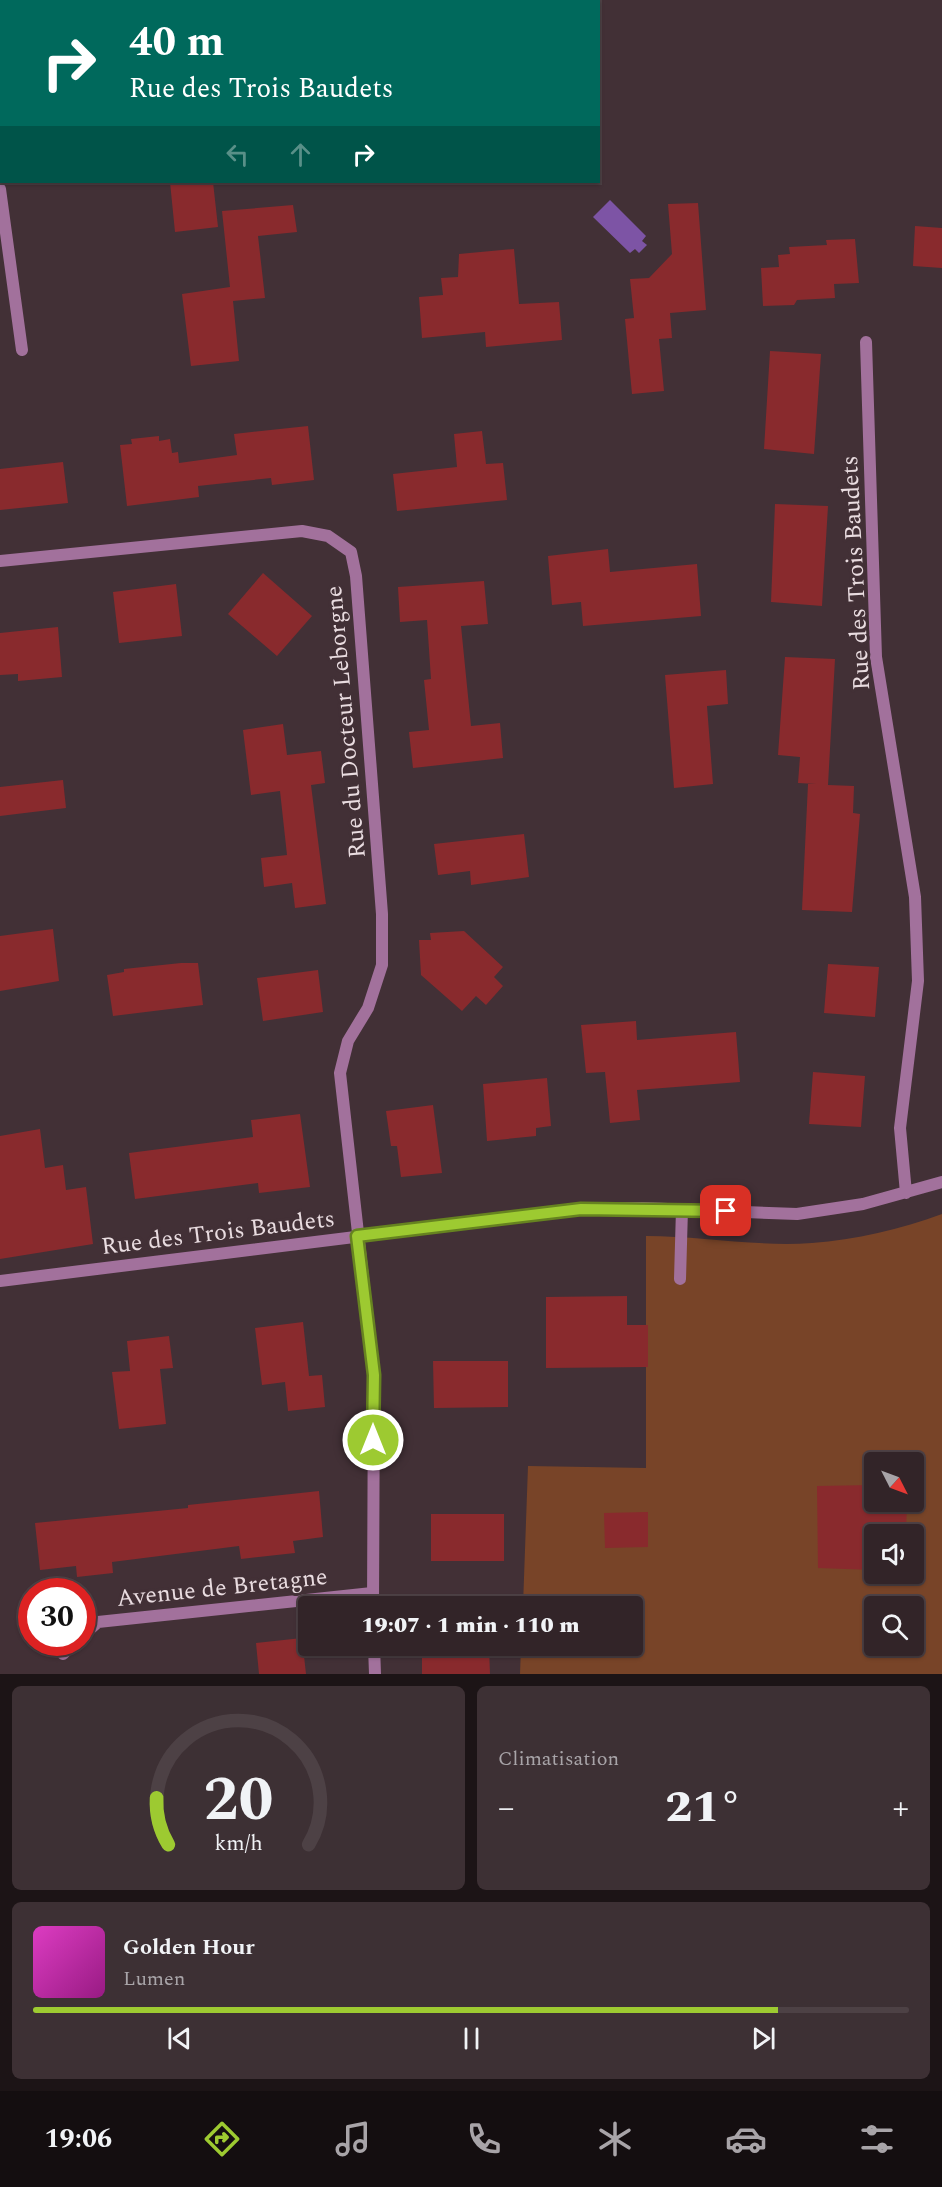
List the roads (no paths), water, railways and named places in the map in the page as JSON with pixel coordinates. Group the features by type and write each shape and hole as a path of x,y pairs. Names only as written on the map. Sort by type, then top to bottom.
{"street":[{"path":"0,189 22,350"},
{"name":"Rue des Trois Baudets","path":"866,342 876,657 915,897 918,981 900,1128 906,1193"},
{"name":"Rue du Docteur Leborgne","path":"0,561 302,531 328,536 351,552 356,576 382,914 382,965 368,1008 348,1041 340,1073 357,1236"},
{"name":"Rue des Trois Baudets","path":"0,1281 581,1209 682,1209 797,1214 863,1204 942,1182"},
{"path":"680,1279 682,1209"},
{"path":"357,1236 374,1375 372,1596"},
{"name":"Avenue de Bretagne","path":"96,1624 372,1593"},
{"path":"374,1656 375,1674"}]}
